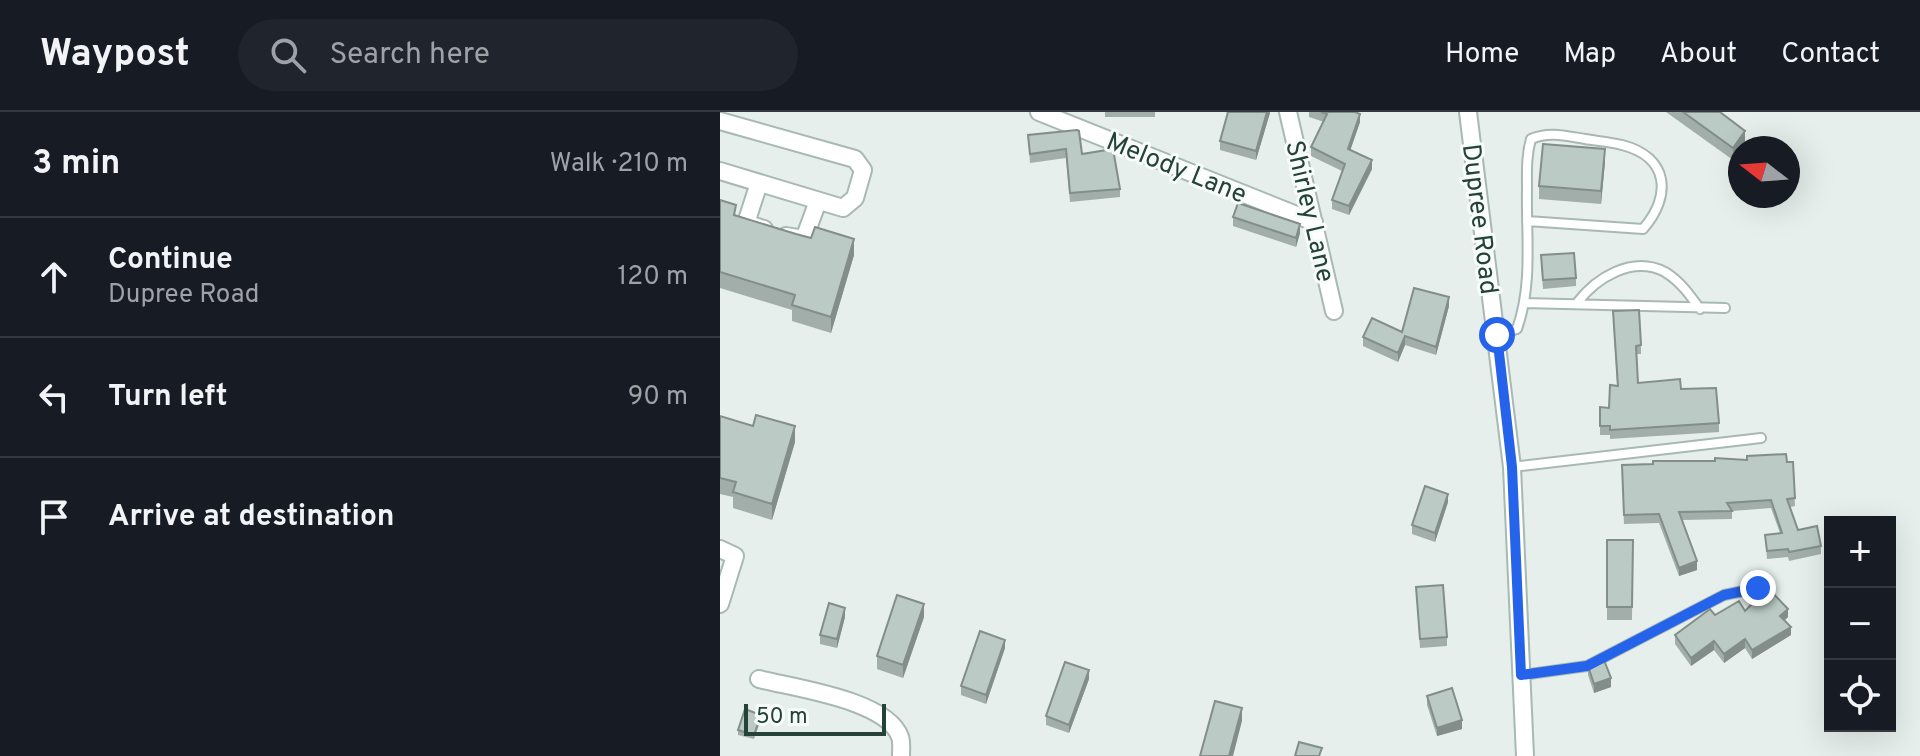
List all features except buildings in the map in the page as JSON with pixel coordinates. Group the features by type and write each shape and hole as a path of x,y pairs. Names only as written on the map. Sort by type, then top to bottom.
{"street":[{"name":"Melody Lane","path":"1039,112 1314,222"},
{"name":"Shirley Lane","path":"1288,112 1334,311"},
{"name":"Dupree Road","path":"1468,112 1512,467 1525,756"},
{"path":"720,121 855,159 863,170 855,198 843,208 720,171"},
{"path":"759,183 747,220 751,225 799,240 804,239 818,201"},
{"path":"720,549 735,556 720,604"},
{"path":"759,679 865,705 892,724 901,738 901,756"}],"lane":[{"path":"1497,335 1517,329 1524,303 1529,272 1527,221 1527,152 1531,139 1544,133 1623,145 1643,154 1659,170 1663,192 1657,213 1643,229 1527,221"},
{"path":"1577,303 1589,287 1612,273 1635,266 1664,271 1685,288 1700,309"},
{"path":"1524,303 1725,308"},
{"path":"1512,467 1761,438"},
{"path":"1521,675 1587,666 1724,595 1758,588"}],"route":[{"path":"1497,335 1512,467 1521,675 1587,666 1724,595 1758,588"}]}
